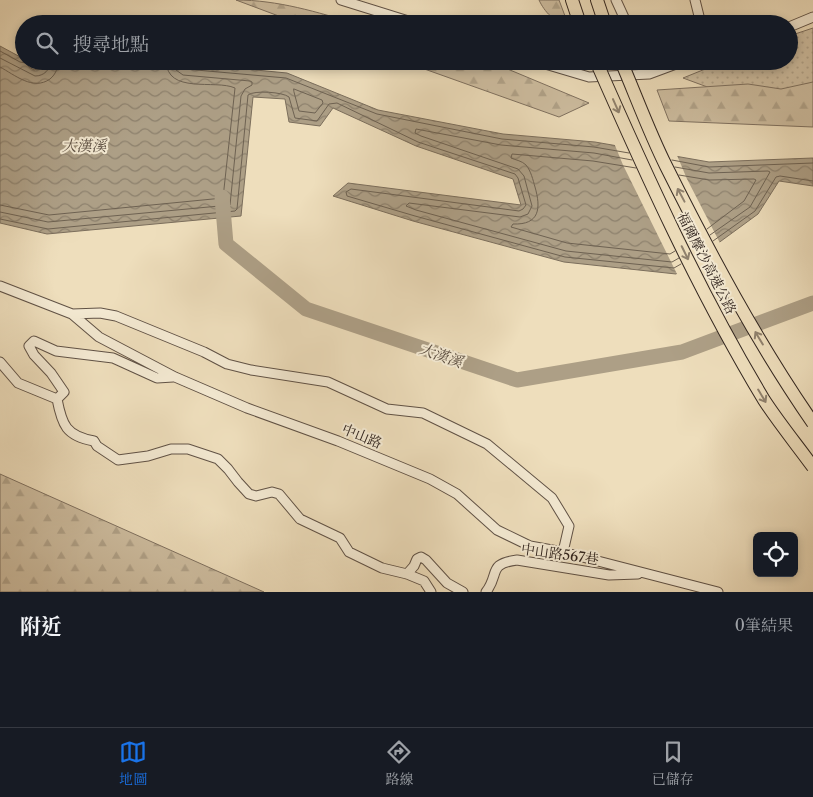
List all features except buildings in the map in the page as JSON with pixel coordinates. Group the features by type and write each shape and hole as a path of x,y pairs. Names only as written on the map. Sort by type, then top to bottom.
{"highway":[{"path":"572,0 577,15"},
{"path":"597,0 602,15"},
{"name":"福爾摩沙高速公路","path":"600,70 645,174 713,310 765,401 813,467"},
{"name":"福爾摩沙高速公路","path":"625,70 665,165 738,303 787,385 813,423"}],"street":[{"path":"341,0 389,15"},
{"path":"616,0 622,15"},
{"path":"695,0 699,15"},
{"path":"798,24 813,17"},
{"path":"565,70 589,77 649,74 660,70"},
{"path":"647,70 649,74"},
{"name":"中山路","path":"0,286 72,314 99,337 175,376 247,408 338,440 430,478 457,494 497,530 530,546 563,552 718,592"},
{"path":"72,314 100,313 116,316 204,352 227,364 251,370 328,382 387,409 423,413 486,444 552,498 570,526 563,552"},
{"path":"57,399 64,392 28,346 34,341 56,351 113,358 157,378 175,376"},
{"path":"0,362 18,383 57,399"},
{"path":"57,399 65,427 72,434 94,441 97,446 118,460 148,456 171,449 188,449 218,459 249,494 256,496 272,492 279,494 300,519 340,538 349,552 382,568 407,574 424,581 432,592"},
{"path":"407,574 417,559 421,557 426,560 446,583 463,592"},
{"name":"中山路567巷","path":"486,592 491,586 496,569 502,562 517,560 609,575 648,573"},
{"path":"494,592 502,562"}],"green space":[{"path":"236,0 282,4 326,15 276,15"},
{"path":"539,0 559,0 565,15 549,15"},
{"path":"813,28 813,126 683,78 703,70 798,70 798,33"},
{"path":"427,70 510,70 589,103 559,117"},
{"path":"813,82 813,127 669,121 657,90 748,84 781,89"},
{"path":"0,474 264,592 0,592"}],"water":[{"name":"大漢溪","path":"0,46 15,54 15,70 256,70 287,73 378,110 503,134 595,142 709,162 813,158 813,186 779,181 758,214 676,274 564,262 413,221 333,196 348,183 521,205 513,179 416,146 333,108 320,126 289,122 285,99 253,97 241,216 47,234 0,223"}],"pier":[{"path":"614,143 676,153 687,179 721,245 678,276"}],"waterway":[{"name":"大漢溪","path":"222,197 226,244 306,309 517,380 682,352 813,303"}]}
